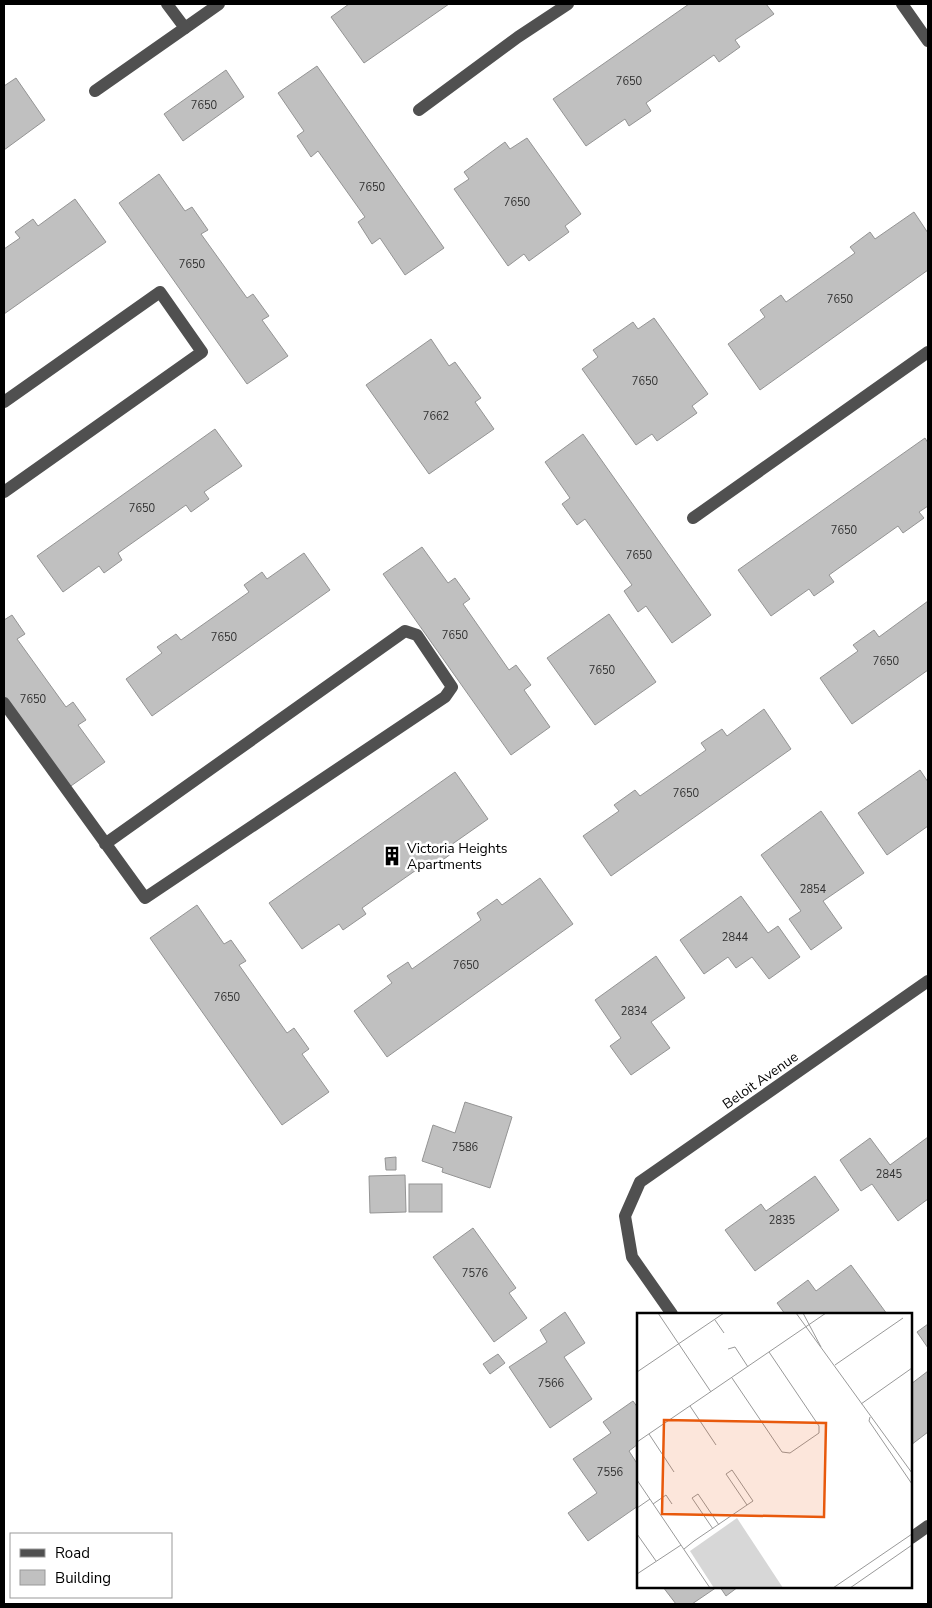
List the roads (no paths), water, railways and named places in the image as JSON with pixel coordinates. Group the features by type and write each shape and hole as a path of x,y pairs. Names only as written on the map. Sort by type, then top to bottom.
{"street":[{"path":"167,4 185,28"},
{"path":"95,91 219,4"},
{"path":"419,110 518,37 568,4"},
{"path":"902,4 928,41"},
{"path":"4,402 160,292 202,352 4,492"},
{"path":"693,518 928,352"},
{"path":"4,703 105,844 145,898 445,697 452,687 417,635 405,631 105,844"},
{"name":"Beloit Avenue","path":"671,1313 632,1256 625,1216 640,1182 928,981"},
{"path":"912,1537 928,1526"}],"place":[{"name":"Victoria Heights Apartments","path":"392,856"}]}
